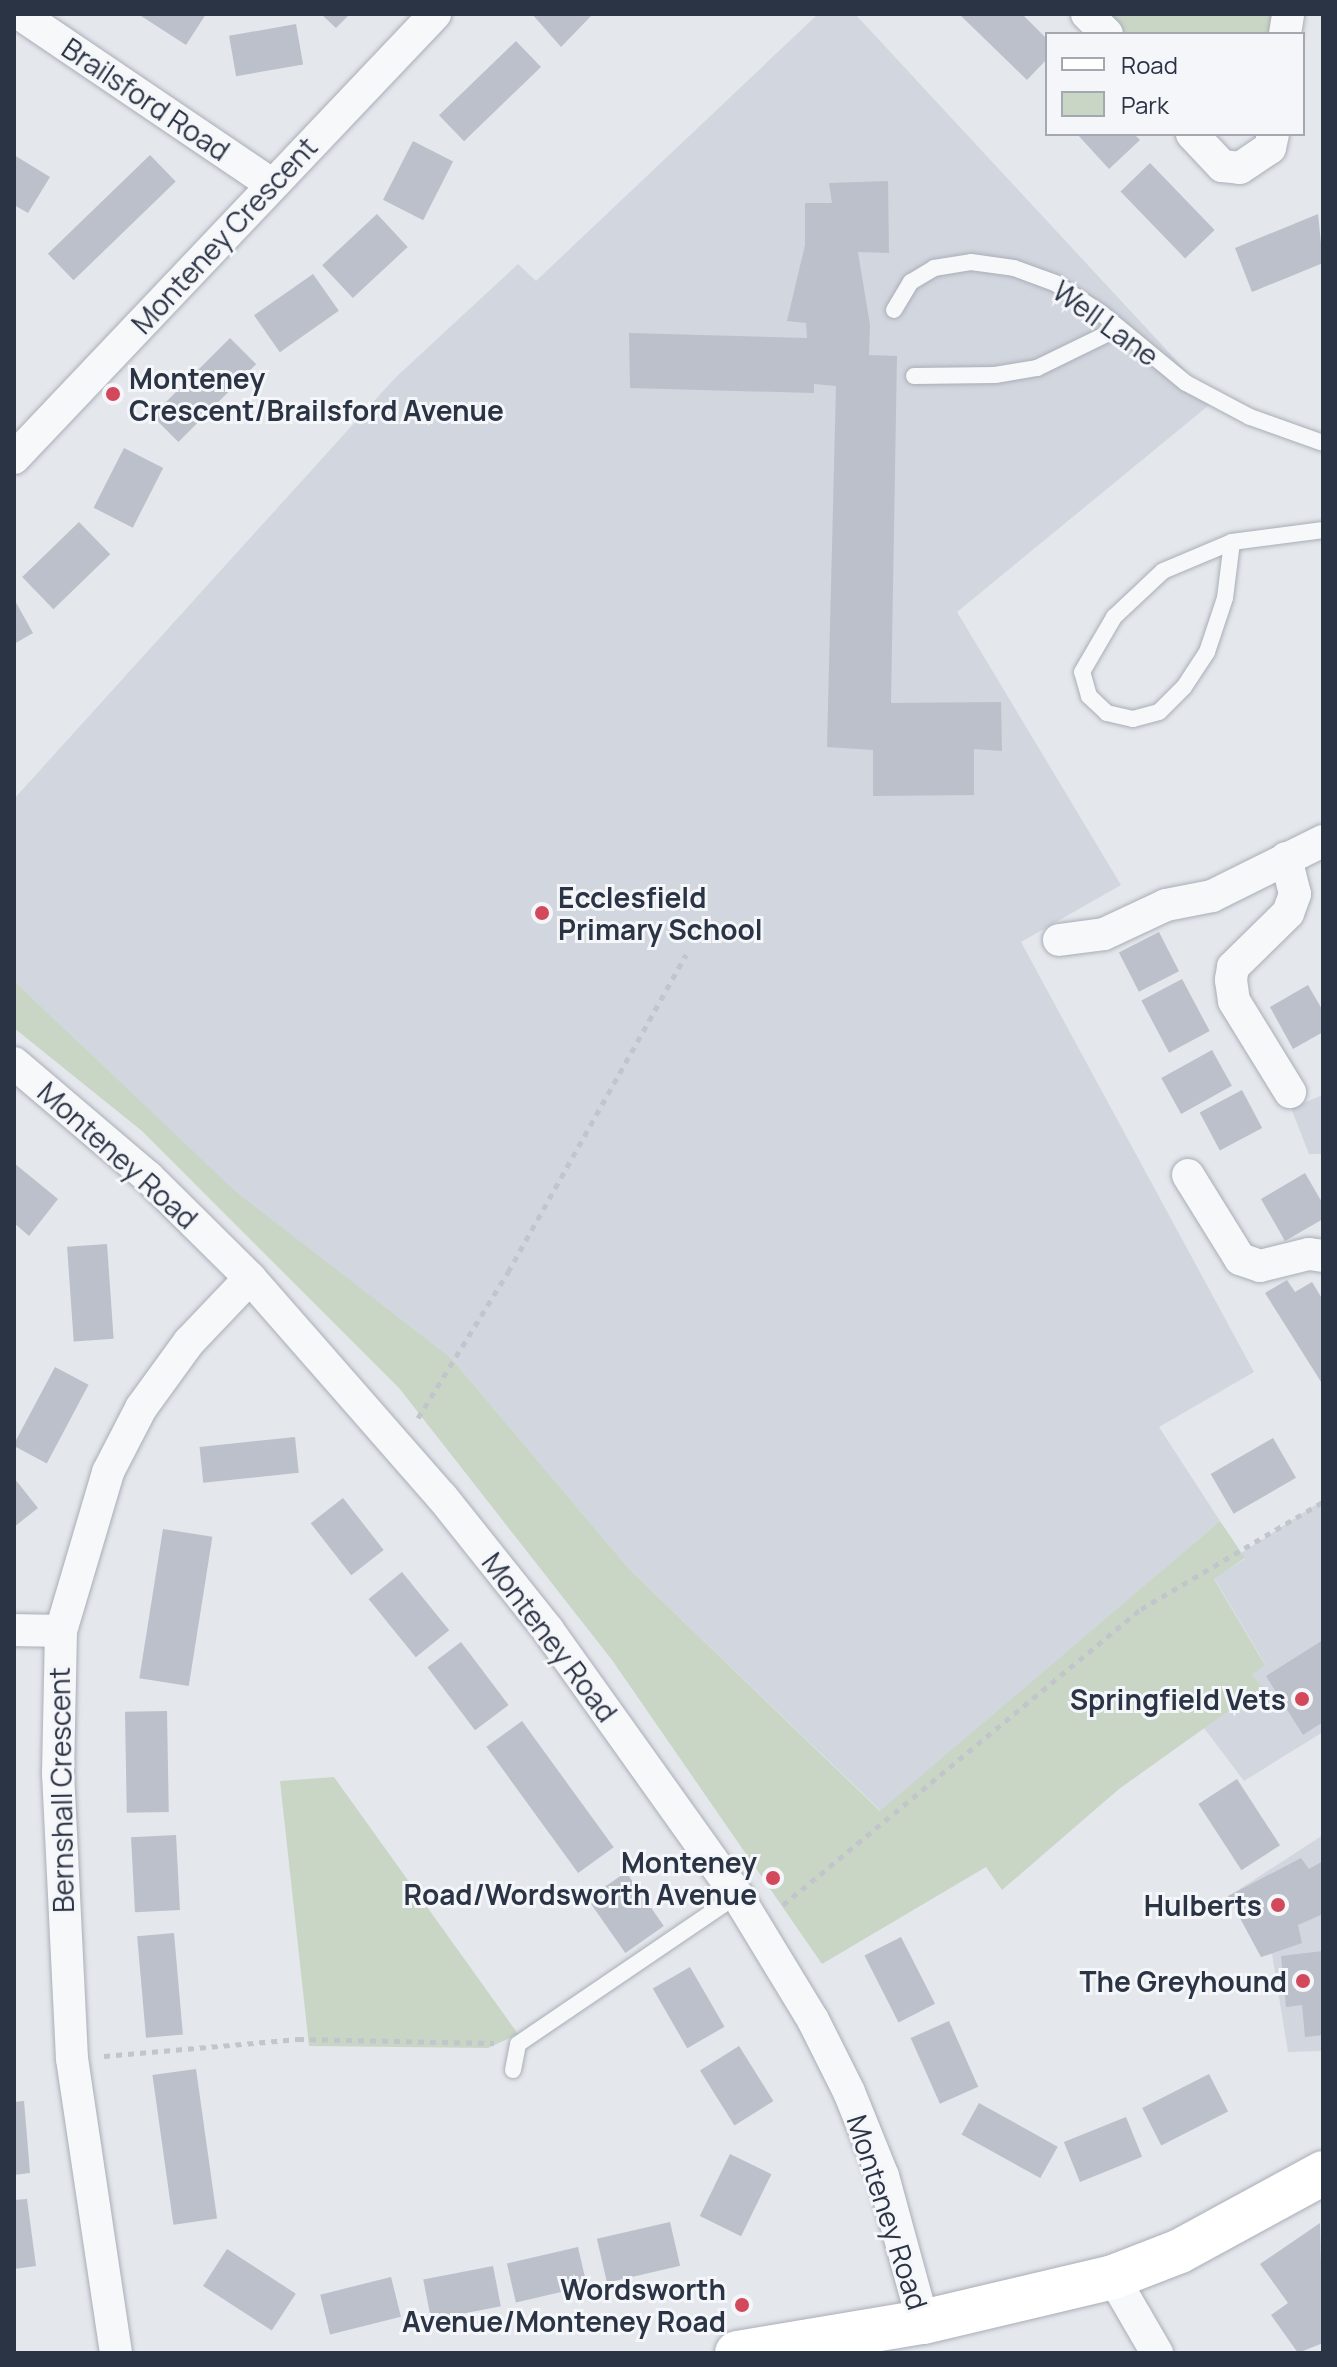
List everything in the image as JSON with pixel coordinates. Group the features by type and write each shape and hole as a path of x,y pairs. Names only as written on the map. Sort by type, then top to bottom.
{"street":[{"name":"Brailsford Road","path":"20,14 271,184"},
{"name":"Monteney Crescent","path":"14,458 435,14"},
{"path":"1087,14 1105,32"},
{"path":"1194,136 1222,166 1240,168 1270,148 1273,136"},
{"path":"1059,940 1104,934 1166,905 1212,896 1323,841"},
{"path":"1286,858 1295,894 1288,913 1233,967 1231,980 1234,1001 1290,1092"},
{"name":"Monteney Road","path":"14,1063 148,1177 250,1278 394,1442 548,1630 758,1926 849,2092 883,2176 923,2322"},
{"path":"1188,1175 1240,1259 1260,1266 1309,1254 1323,1256"},
{"name":"Bernshall Crescent","path":"116,2353 72,2059 58,1774 61,1631 108,1472 141,1408 189,1342 250,1278"},
{"path":"14,1630 61,1631"},
{"path":"737,2353 923,2322 1113,2277 1180,2251 1323,2173"},
{"path":"1113,2277 1157,2353"}],"lane":[{"name":"Well Lane","path":"894,310 911,282 923,275 971,262 1014,268 1055,283 1119,328 1186,383 1250,417 1323,443"},
{"path":"914,376 995,375 1037,368 1119,328"},
{"path":"1232,542 1225,598 1207,652 1184,687 1159,712 1133,719 1107,713 1089,696 1082,672 1114,617 1163,571 1232,542 1323,530"},
{"path":"513,2070 518,2044 737,1895"}],"path":[{"path":"394,1442 420,1415 508,1272 686,955"},
{"path":"758,1926 1141,1609 1323,1502"},
{"path":"72,2059 298,2039 518,2044"}],"shaded area":[{"name":"Ecclesfield Primary School","path":"818,14 855,14 1214,401 957,612 1121,885 1021,942 1254,1372 1159,1427 1220,1521 881,1811 629,1569 451,1358 236,1193 14,981 14,799 395,378 518,264 536,281"},
{"path":"1323,1095 1323,1154 1309,1154 1291,1108"},
{"path":"1323,1500 1323,1732 1244,1781 1204,1728 1261,1687 1252,1675 1265,1664 1214,1578 1245,1559 1241,1553"},
{"path":"1323,1835 1323,2051 1288,2052 1272,1954 1261,1957 1229,1896"}],"green space":[{"path":"1108,14 1272,14 1272,32 1108,32"},
{"path":"14,981 236,1192 451,1358 629,1569 880,1811 1220,1521 1245,1558 1214,1579 1265,1665 1252,1675 1262,1687 1119,1789 1002,1890 986,1867 822,1964 612,1660 399,1388 142,1131 14,1028"},
{"path":"334,1777 518,2034 488,2048 309,2046 280,1781"}],"building":[{"path":"138,14 206,14 186,45"},
{"path":"321,14 350,14 336,28"},
{"path":"532,14 593,14 561,47"},
{"path":"959,14 1022,14 1045,37 1045,61 1027,80"},
{"path":"296,24 303,64 236,76 229,36"},
{"path":"516,41 541,67 464,141 439,115"},
{"path":"1079,136 1136,136 1140,140 1109,169"},
{"path":"413,141 453,161 423,220 383,200"},
{"path":"14,155 50,177 28,213 14,205"},
{"path":"150,155 176,182 74,280 48,254"},
{"path":"1150,163 1215,230 1185,258 1121,191"},
{"path":"888,181 889,253 858,252 870,325 869,355 897,356 891,703 1001,702 1002,751 974,749 974,795 873,796 873,750 827,747 836,386 814,384 814,393 630,388 629,333 807,338 806,323 787,321 805,245 805,203 832,203 829,183"},
{"path":"377,214 408,247 353,298 322,265"},
{"path":"1318,214 1323,263 1252,292 1235,248"},
{"path":"313,274 339,311 280,352 254,315"},
{"path":"230,338 256,364 178,442 152,416"},
{"path":"124,448 163,468 133,528 94,508"},
{"path":"79,522 110,554 53,609 22,577"},
{"path":"14,599 33,633 14,644"},
{"path":"1159,932 1179,971 1139,992 1119,952"},
{"path":"1182,979 1210,1031 1169,1053 1141,1001"},
{"path":"1308,985 1323,1011 1323,1032 1293,1049 1270,1007"},
{"path":"1212,1050 1232,1086 1181,1114 1161,1078"},
{"path":"1242,1090 1262,1128 1220,1151 1200,1113"},
{"path":"14,1163 58,1199 29,1236 14,1223"},
{"path":"1305,1173 1323,1204 1323,1219 1285,1241 1261,1199"},
{"path":"107,1244 114,1339 74,1342 67,1247"},
{"path":"1287,1280 1295,1292 1312,1282 1323,1300 1323,1385 1265,1293"},
{"path":"55,1367 89,1385 47,1463 14,1444"},
{"path":"295,1437 299,1473 203,1483 200,1447"},
{"path":"1273,1438 1296,1478 1234,1514 1211,1474"},
{"path":"14,1478 38,1508 14,1527"},
{"path":"343,1498 384,1550 351,1575 311,1523"},
{"path":"163,1529 212,1537 189,1686 139,1678"},
{"path":"402,1572 449,1630 416,1657 369,1599"},
{"name":"Springfield Vets","path":"1323,1640 1323,1722 1303,1735 1266,1676"},
{"path":"461,1642 509,1705 475,1730 427,1667"},
{"path":"167,1711 169,1812 127,1813 125,1712"},
{"path":"522,1721 614,1847 578,1873 486,1747"},
{"path":"1237,1779 1280,1845 1241,1870 1198,1804"},
{"path":"176,1835 180,1910 135,1912 131,1837"},
{"name":"Hulberts","path":"1301,1858 1309,1869 1323,1861 1323,1914 1298,1925 1302,1943 1261,1957 1228,1896"},
{"path":"626,1872 664,1926 625,1953 587,1899"},
{"path":"174,1933 183,2035 146,2038 137,1936"},
{"path":"901,1937 935,2004 899,2022 864,1956"},
{"name":"The Greyhound","path":"1323,1951 1323,2035 1305,2037 1302,2005 1286,2007 1281,1956"},
{"path":"690,1967 724,2027 687,2048 653,1989"},
{"path":"949,2021 978,2087 940,2104 911,2038"},
{"path":"739,2046 773,2101 734,2125 700,2070"},
{"path":"196,2069 217,2219 173,2225 152,2075"},
{"path":"1209,2074 1228,2111 1161,2145 1142,2108"},
{"path":"24,2101 30,2173 14,2175 14,2102"},
{"path":"979,2103 1058,2147 1040,2178 962,2134"},
{"path":"1126,2117 1142,2157 1080,2182 1064,2142"},
{"path":"730,2154 771,2174 741,2236 700,2216"},
{"path":"27,2199 36,2266 14,2269 14,2200"},
{"path":"670,2222 680,2266 607,2283 597,2239"},
{"path":"1320,2223 1323,2343 1298,2353 1271,2315 1288,2303 1260,2264"},
{"path":"578,2247 587,2286 516,2302 507,2263"},
{"path":"227,2249 296,2294 272,2331 203,2286"},
{"path":"493,2266 501,2306 431,2320 423,2280"},
{"path":"391,2277 401,2317 330,2334 320,2295"}],"place":[{"name":"Monteney Crescent/Brailsford Avenue","path":"113,394"},
{"name":"Ecclesfield Primary School","path":"542,913"},
{"name":"Springfield Vets","path":"1302,1699"},
{"name":"Monteney Road/Wordsworth Avenue","path":"773,1878"},
{"name":"Hulberts","path":"1278,1905"},
{"name":"The Greyhound","path":"1303,1981"},
{"name":"Wordsworth Avenue/Monteney Road","path":"742,2305"}]}
